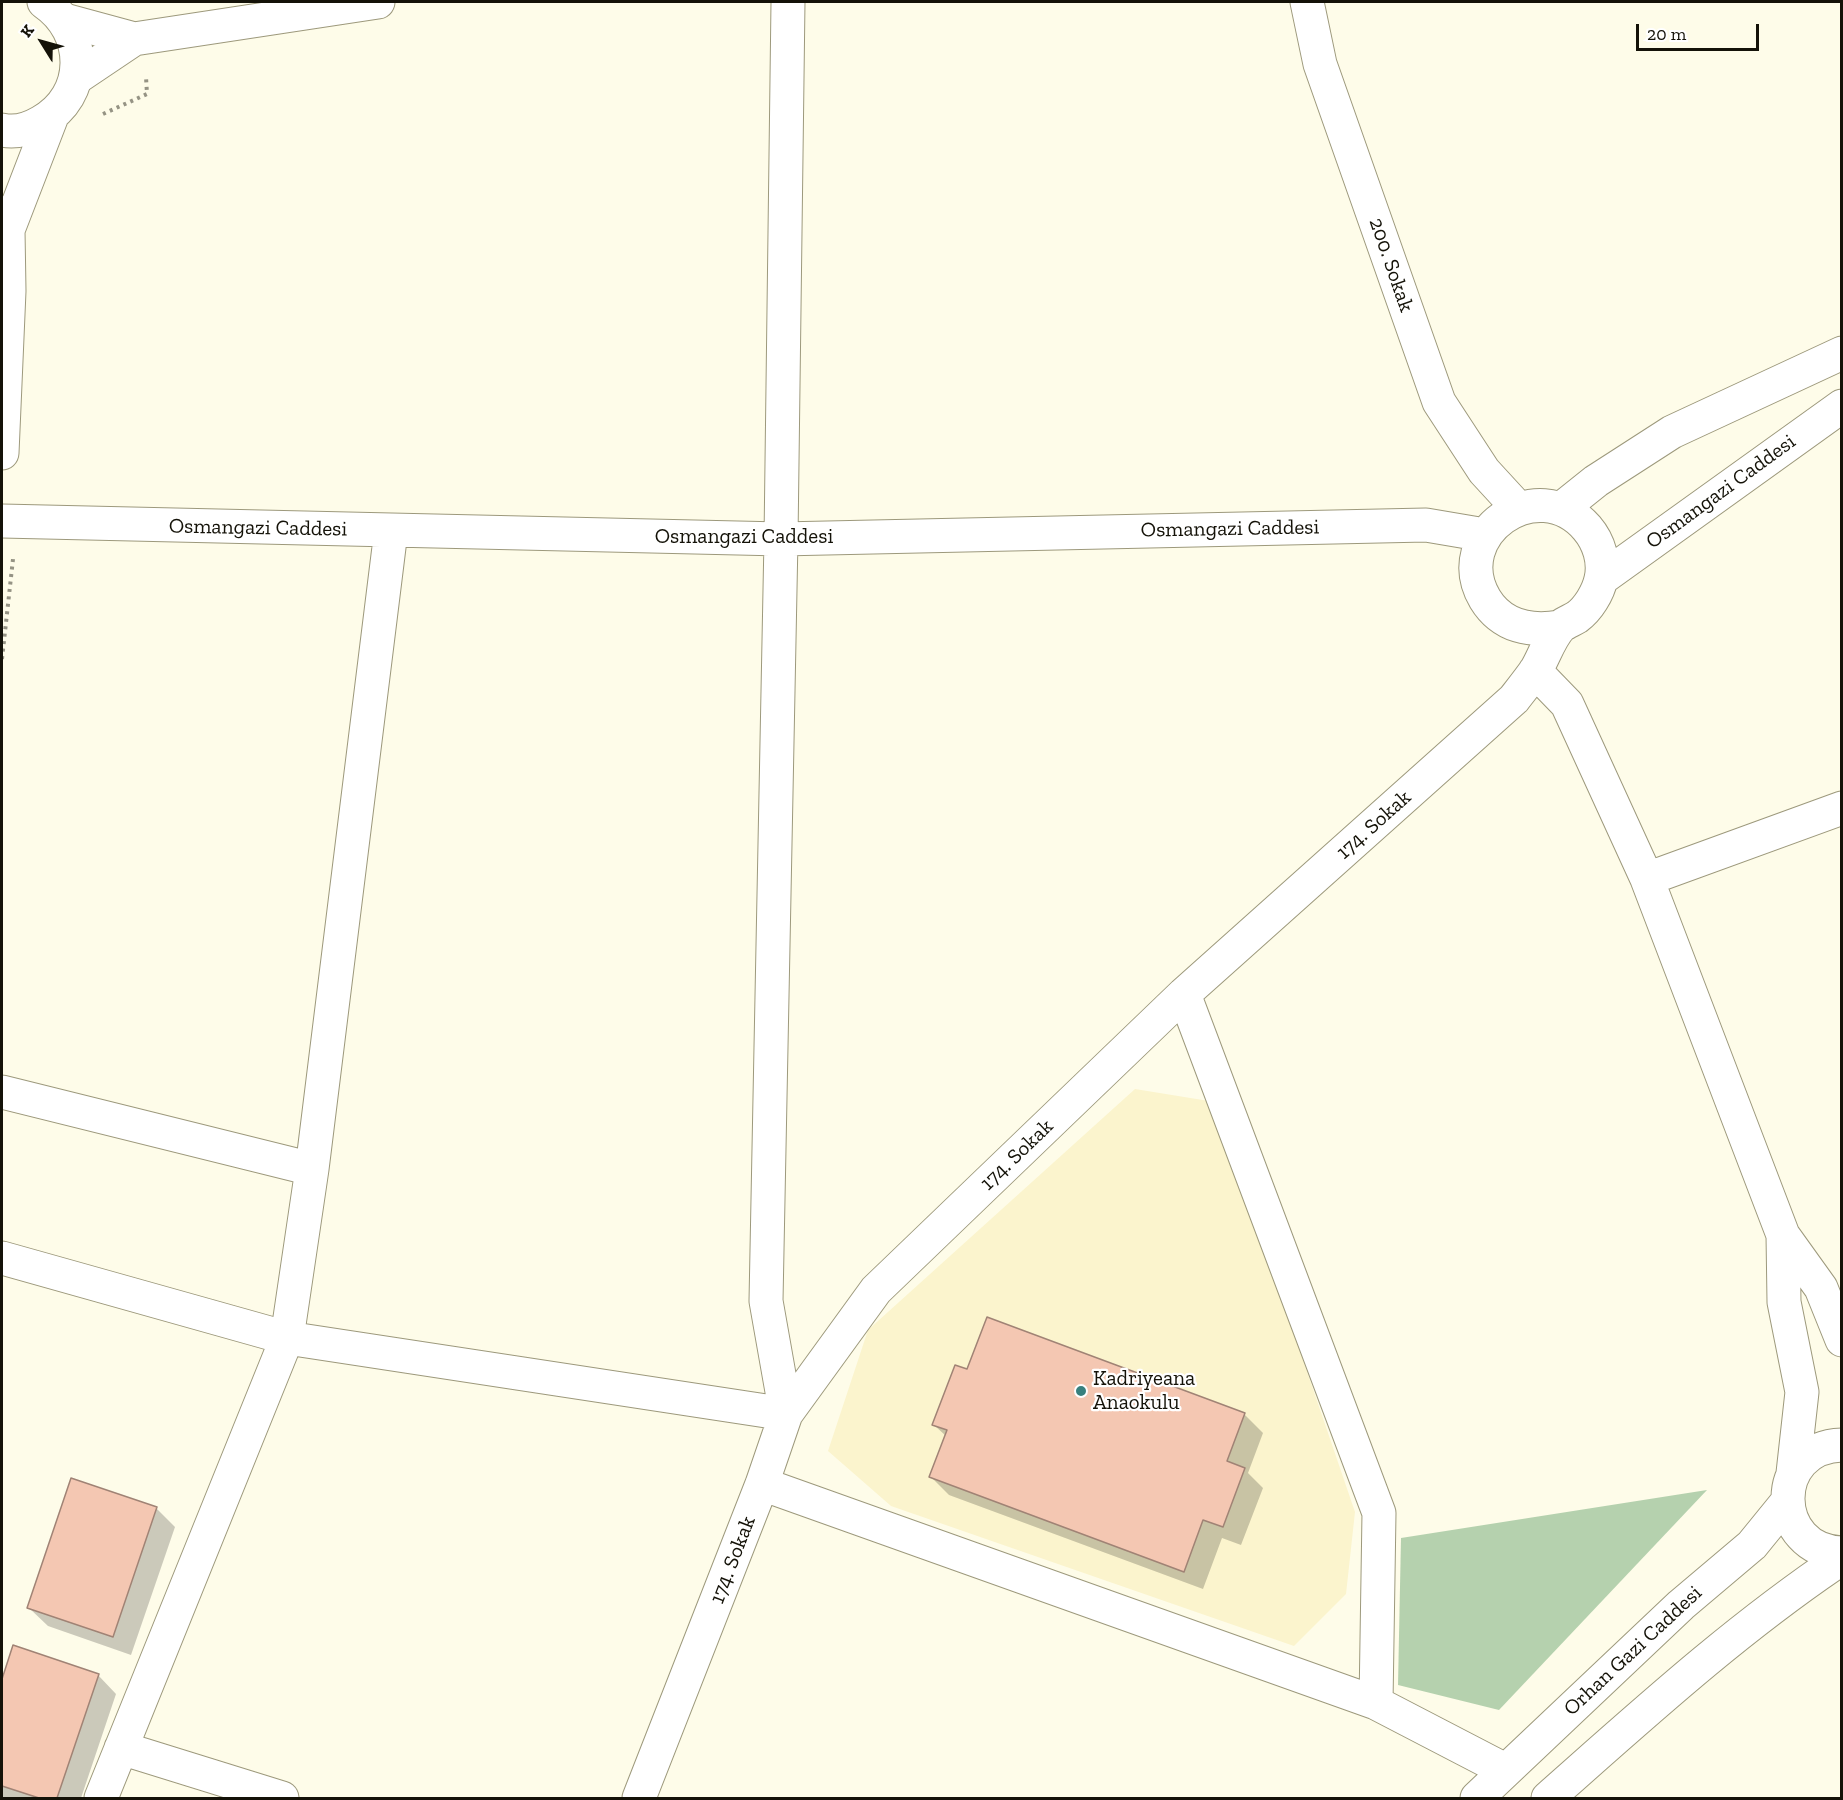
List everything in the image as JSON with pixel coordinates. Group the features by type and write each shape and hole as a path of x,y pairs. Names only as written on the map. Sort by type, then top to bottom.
{"street":[{"path":"76,78 139,39 378,2"},
{"path":"2,1258 287,1338 786,1414 766,1302 781,539 788,2"},
{"name":"200. Sokak","path":"1307,2 1320,64 1439,402 1484,471 1518,508"},
{"path":"54,11 139,39"},
{"path":"2,453 9,291 5,221 52,116 67,99 76,78 79,58 74,38 54,11"},
{"path":"2,130 32,128 52,116"},
{"path":"1561,508 1596,481 1672,432 1842,353"},
{"name":"Osmangazi Caddesi","path":"1601,579 1842,406"},
{"path":"1539,504 1561,508 1580,519 1594,536 1601,556 1601,579 1593,599 1579,616 1560,627 1539,630 1517,626 1498,616 1485,599 1477,578 1477,556 1485,536 1499,519 1518,508 1539,504"},
{"name":"Osmangazi Caddesi","path":"10,522 781,539 1407,525 1437,526 1485,536"},
{"path":"101,1798 287,1338 312,1168 391,531"},
{"name":"174. Sokak","path":"639,1798 762,1484 786,1414 876,1290 1185,994 1514,699 1535,671 1560,627"},
{"path":"1535,671 1567,704 1647,879 1783,1235 1821,1288 1842,1340"},
{"path":"1647,879 1842,808"},
{"path":"1185,994 1379,1513 1376,1703"},
{"path":"2,1092 312,1168"},
{"path":"1783,1235 1784,1302 1802,1392 1790,1488 1791,1520 1800,1535 1815,1546 1842,1553"},
{"name":"Orhan Gazi Caddesi","path":"1477,1798 1681,1605 1752,1545 1790,1488 1801,1462 1815,1451 1842,1445"},
{"path":"762,1484 1376,1703 1505,1770"},
{"path":"1548,1798 1718,1648 1797,1588 1842,1558"},
{"path":"121,1748 282,1798"}],"path":[{"path":"93,118 147,94 139,39"},
{"path":"2,659 10,522"}],"shaded area":[{"name":"Kadriyeana Anaokulu","path":"1135,1089 1215,1102 1355,1512 1346,1594 1294,1646 891,1506 828,1451 868,1330"}],"green space":[{"path":"1707,1490 1499,1710 1398,1685 1401,1538"}],"building":[{"path":"987,1317 1245,1413 1227,1461 1245,1468 1223,1527 1203,1520 1184,1572 929,1477 947,1430 932,1425 955,1365 967,1369"},
{"path":"71,1478 157,1507 113,1637 27,1608"},
{"path":"13,1645 99,1674 57,1798 39,1798 2,1786 2,1679"}],"place":[{"name":"Kadriyeana Anaokulu","path":"1081,1391"}]}
